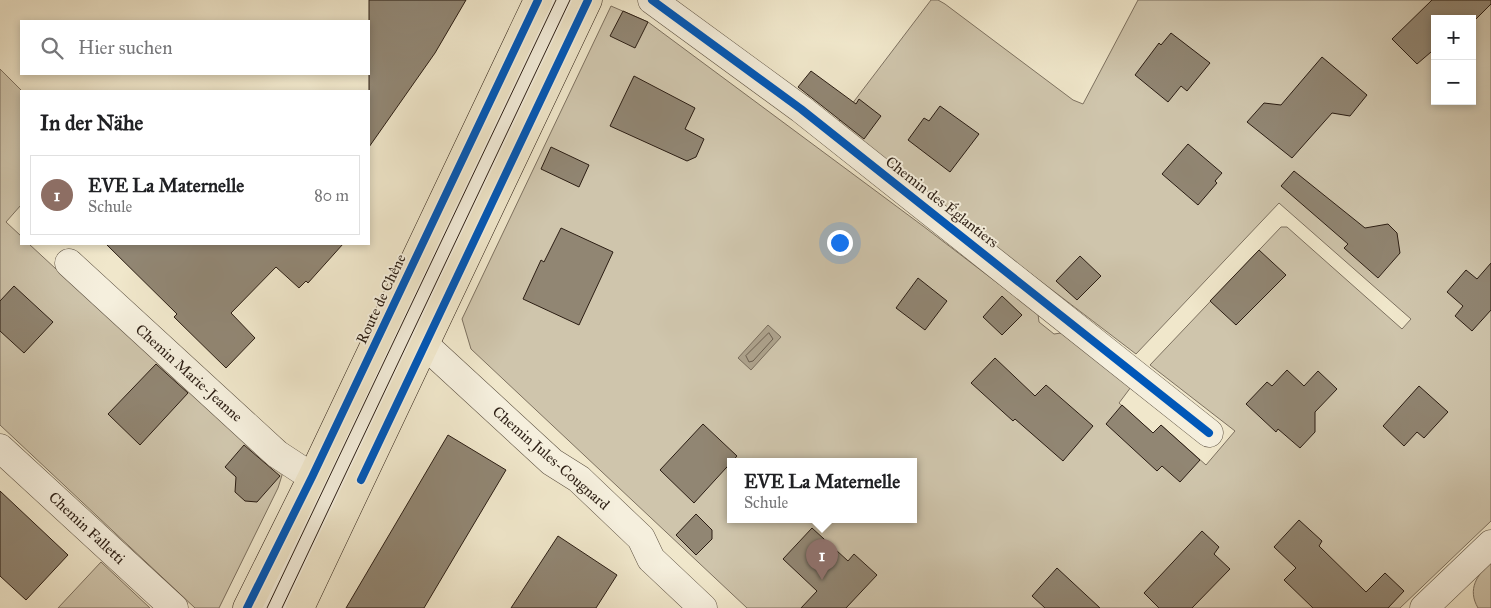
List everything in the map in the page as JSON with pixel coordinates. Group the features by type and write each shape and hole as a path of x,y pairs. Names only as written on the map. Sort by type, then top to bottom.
{"main road":[{"name":"Route de Chêne","path":"281,603 405,334 538,0"},
{"name":"Route de Chêne","path":"281,603 312,477 405,334 588,0"}],"street":[{"path":"405,334 563,0"},
{"name":"Chemin des Églantiers","path":"652,0 809,115 1209,433"},
{"name":"Chemin Marie-Jeanne","path":"69,263 312,477"},
{"name":"Chemin Jules-Cougnard","path":"405,334 552,462 579,479 641,538 651,559 703,608"},
{"name":"Chemin Falletti","path":"0,448 174,608"},
{"path":"1435,605 1491,544"}],"shaded area":[{"path":"931,0 938,0 945,4 1073,100 1083,104 1138,0 1491,0 1491,521 1400,608 747,608 471,349 462,319 611,6 648,22 923,226 1038,314 1039,322 1054,334 1061,333 1131,387 1119,403 1153,433 1161,425 1206,465 1235,431 1150,365 1281,227 1287,227 1402,329 1411,319 1279,203 1136,354 836,125"},
{"path":"0,69 21,90 20,206 6,222 20,235 20,245 30,245 189,392 283,472 278,488 219,608 195,608 0,425"},
{"path":"101,562 150,608 58,608"},
{"path":"1491,562 1491,608 1478,608 1473,595 1475,583"}],"water":[{"path":"768,325 781,337 751,370 738,358"}],"building":[{"path":"369,0 466,0 435,53 370,146 370,20"},
{"path":"1432,0 1491,0 1491,4 1476,19 1476,15 1431,15 1431,52 1417,64 1392,39"},
{"path":"623,11 648,22 635,48 610,36"},
{"path":"1171,33 1210,63 1187,91 1181,86 1168,102 1135,75 1159,43 1161,45"},
{"path":"1322,57 1367,95 1350,116 1332,113 1292,158 1247,122 1264,103 1281,105"},
{"path":"811,71 856,104 859,99 881,116 864,139 798,87"},
{"path":"634,76 695,108 685,129 704,139 696,157 687,161 610,126"},
{"path":"940,106 979,134 950,172 908,140 924,118 929,121"},
{"path":"1188,144 1222,173 1215,181 1217,183 1198,205 1162,174"},
{"path":"551,147 589,165 579,187 541,169"},
{"path":"1294,171 1365,228 1388,224 1397,233 1400,253 1378,278 1344,248 1348,244 1281,186"},
{"path":"561,228 613,252 579,325 523,299 541,260 544,262"},
{"path":"107,245 342,245 308,283 306,281 299,288 276,267 231,313 255,338 226,368 174,317 177,314"},
{"path":"1259,250 1286,275 1236,325 1210,301"},
{"path":"1080,256 1101,276 1077,300 1056,281"},
{"path":"1491,263 1491,310 1472,331 1455,316 1463,306 1447,292 1466,270 1477,279"},
{"path":"918,278 947,301 925,330 896,308"},
{"path":"14,286 53,322 24,353 0,331 0,301"},
{"path":"1002,296 1022,315 1002,335 983,317"},
{"path":"995,358 1035,396 1046,385 1093,426 1063,461 1015,419 1013,421 971,383"},
{"path":"156,364 188,393 140,445 108,414"},
{"path":"1287,370 1304,386 1318,371 1337,389 1315,412 1315,432 1300,448 1278,429 1276,432 1246,404 1267,382 1272,386"},
{"path":"1419,386 1448,412 1424,438 1417,432 1404,446 1383,426"},
{"path":"1122,405 1153,433 1161,425 1200,460 1180,482 1162,466 1157,471 1106,424"},
{"path":"703,424 737,456 735,458 727,458 727,467 694,503 660,470"},
{"path":"448,435 506,470 424,608 346,608"},
{"path":"244,445 280,476 257,502 245,501 235,492 236,477 225,467"},
{"path":"0,491 68,555 26,600 0,576"},
{"path":"696,514 712,530 712,539 696,555 676,535"},
{"path":"1299,520 1322,541 1319,546 1366,592 1385,573 1404,591 1388,608 1313,608 1284,580 1296,568 1274,547"},
{"path":"812,528 848,561 854,554 877,575 846,608 801,608 817,591 783,559"},
{"path":"1202,531 1219,547 1214,554 1230,569 1192,608 1159,608 1144,593"},
{"path":"558,536 617,575 596,608 511,608"},
{"path":"1057,568 1100,608 1045,608 1032,596"}],"tram line":[{"path":"267,608 556,0"},
{"path":"282,608 570,0"}],"cycle path":[{"path":"247,608 312,477 538,0"},
{"path":"361,480 588,0"},
{"path":"652,0 801,109 1209,433"}],"place":[{"name":"EVE La Maternelle","path":"822,580"}]}
